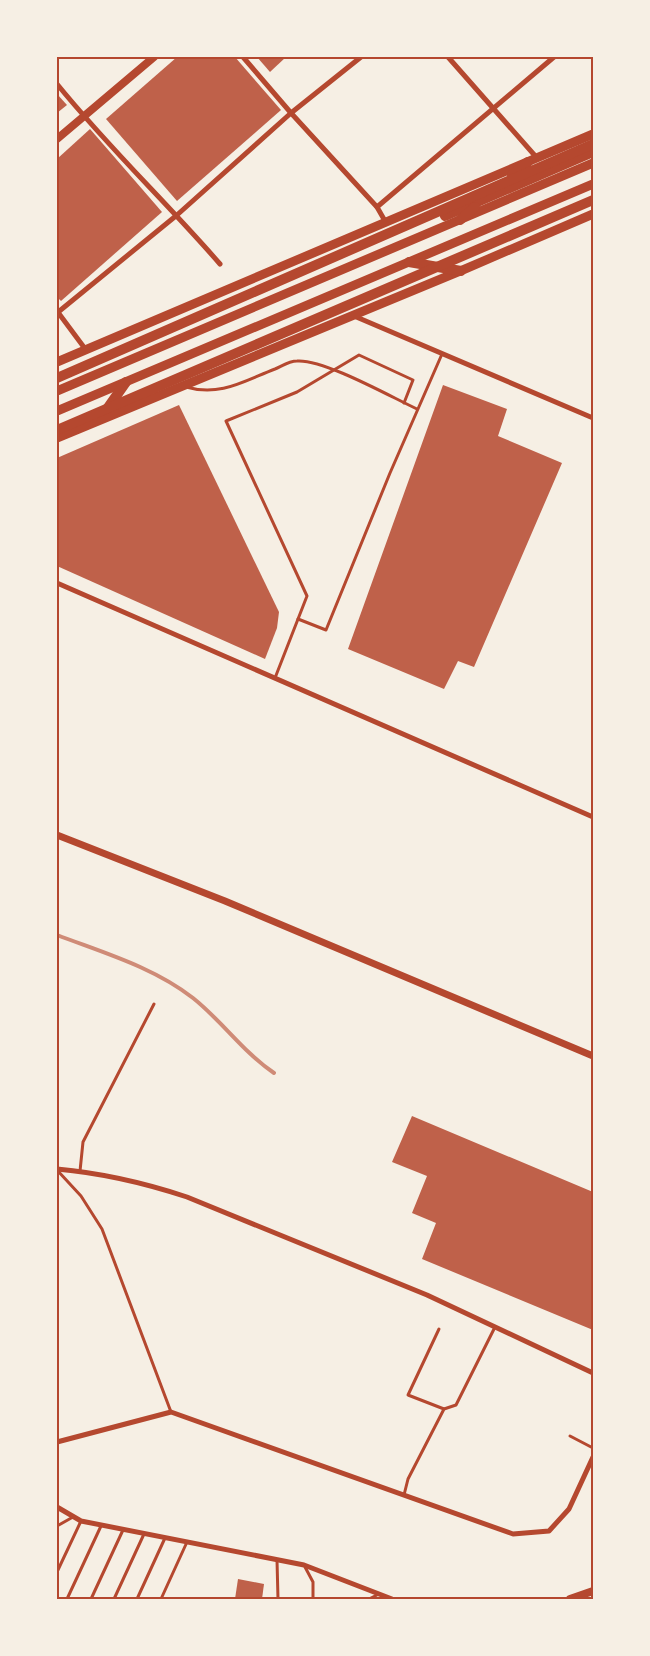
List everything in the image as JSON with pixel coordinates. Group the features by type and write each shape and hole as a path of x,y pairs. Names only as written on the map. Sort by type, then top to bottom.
{"highway":[{"path":"57,378 593,144"},
{"path":"57,384 593,152"},
{"path":"460,220 532,160"},
{"path":"57,430 593,200"},
{"path":"409,262 461,271"},
{"path":"100,419 126,382"}],"main road":[{"path":"57,139 154,57"},
{"path":"57,362 593,134"},
{"path":"57,392 593,163"},
{"path":"57,411 593,184"},
{"path":"57,438 593,214"},
{"path":"570,1599 593,1591"}],"street":[{"path":"243,57 377,207 385,221"},
{"path":"86,350 57,312 177,215 291,113 361,57"},
{"path":"448,57 494,109 532,160"},
{"path":"377,207 554,57"},
{"path":"57,84 83,117 177,215 220,264"},
{"path":"352,315 593,418"},
{"path":"57,583 593,817"},
{"path":"57,835 225,901 593,1056"},
{"path":"57,1170 80,1171 154,1186 187,1197 427,1295 593,1373"},
{"path":"57,1442 171,1412 513,1534 549,1531 569,1509 593,1457"},
{"path":"57,1507 81,1521 101,1526 304,1565 392,1599"}],"lane":[{"path":"298,618 326,630 442,352"},
{"path":"275,678 307,596 226,421 297,392 359,355 413,380 404,403"},
{"path":"182,385 203,390 224,390 298,361 335,370 417,409"},
{"path":"80,1171 83,1142 154,1004"},
{"path":"57,1170 81,1196 102,1229 171,1412"},
{"path":"439,1329 408,1395 444,1409 456,1405 495,1327"},
{"path":"404,1495 408,1479 444,1409"},
{"path":"570,1436 593,1448"},
{"path":"57,1526 74,1517"},
{"path":"57,1572 81,1521"},
{"path":"67,1599 101,1526"},
{"path":"91,1599 123,1530"},
{"path":"114,1599 144,1534"},
{"path":"137,1599 165,1538"},
{"path":"161,1599 187,1542"},
{"path":"277,1560 278,1599"},
{"path":"304,1565 313,1582 313,1599"},
{"path":"369,1599 379,1594"}],"building":[{"path":"177,57 235,57 281,110 177,201 106,119"},
{"path":"257,57 286,57 270,72"},
{"path":"57,94 67,105 57,113"},
{"path":"90,129 162,212 61,301 57,297 57,159"},
{"path":"443,385 507,409 498,436 562,463 474,667 458,661 444,689 348,649"},
{"path":"179,405 279,612 277,628 265,659 57,566 57,458"},
{"path":"412,1116 593,1192 593,1330 422,1259 436,1223 412,1213 427,1176 392,1162"},
{"path":"238,1579 264,1584 262,1599 235,1599"}],"railway":[{"path":"57,935 145,969 178,987 204,1007 252,1056 274,1073"}]}
